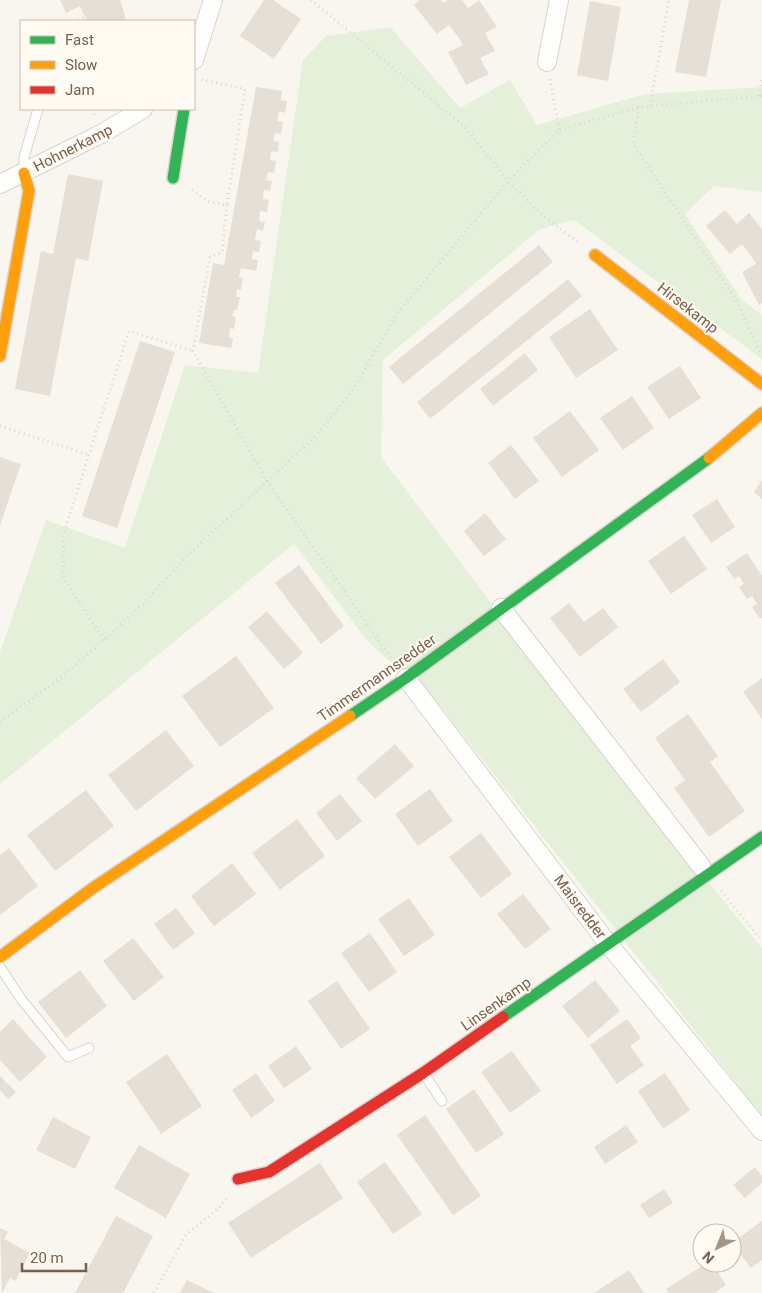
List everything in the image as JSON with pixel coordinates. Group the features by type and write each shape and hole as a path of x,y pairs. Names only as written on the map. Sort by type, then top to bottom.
{"street":[{"path":"195,57 213,0"},
{"path":"547,62 559,0"},
{"name":"Hohnerkamp","path":"0,184 123,123 142,110"},
{"path":"173,178 184,110"},
{"path":"0,356 29,191 24,173"},
{"name":"Hirsekamp","path":"595,255 762,384"},
{"name":"Timmermannsredder","path":"0,957 93,888 406,678 704,462 762,413"},
{"path":"501,608 701,866"},
{"name":"Maisredder","path":"406,678 609,945 762,1131"},
{"name":"Linsenkamp","path":"238,1179 269,1172 423,1073 609,945 762,836"}],"lane":[{"path":"24,173 24,157 38,110"},
{"path":"0,967 20,999 68,1057 89,1048"},
{"path":"423,1073 442,1100"}],"path":[{"path":"311,0 466,128 508,181 542,215 595,255"},
{"path":"650,106 669,0"},
{"path":"76,20 85,17"},
{"path":"547,62 559,130"},
{"path":"195,78 245,89 227,205 222,252 210,257 193,351 268,483 406,678"},
{"path":"0,722 58,680 104,640 143,604 187,556 268,483 317,435 354,388 397,314 508,181 559,130 639,107 760,96 762,78"},
{"path":"639,107 633,144 738,303 762,356"},
{"path":"173,178 208,201 227,205"},
{"path":"104,640 64,579 63,534 129,331 193,351"},
{"path":"0,426 89,455"},
{"path":"720,889 762,941"},
{"path":"154,1293 186,1235 221,1206 238,1179"}],"green space":[{"path":"390,27 460,108 510,80 537,125 645,94 762,87 762,192 714,186 685,214 742,300 762,315 762,359 574,220 540,229 383,360 381,457 696,874 711,885 762,948 762,1116 441,707 367,641 294,544 0,784 0,652 46,520 125,548 185,365 258,373 303,60 326,36"}],"building":[{"path":"60,0 120,0 126,19 87,20 80,6 66,13"},
{"path":"264,0 273,0 301,19 274,59 240,36"},
{"path":"420,0 441,0 443,3 448,0 462,0 468,8 479,0 497,27 485,33 495,51 480,58 489,74 466,85 448,52 463,45 449,25 437,34 414,5"},
{"path":"689,0 721,0 706,77 675,72"},
{"path":"590,1 621,7 608,81 577,75"},
{"path":"256,87 282,91 281,100 287,101 285,113 279,111 277,121 283,122 281,134 275,133 273,141 279,142 278,152 271,151 270,160 276,161 274,173 268,172 266,180 272,181 270,191 264,190 263,199 269,200 267,212 260,211 259,221 265,222 263,231 257,229 255,240 261,241 259,252 253,251 252,259 258,260 256,271 241,268 239,277 243,278 241,290 237,289 236,297 240,297 237,310 234,310 232,316 236,317 234,329 230,328 229,338 233,338 231,348 199,343 213,263 224,265"},
{"path":"68,174 103,181 88,261 76,258 50,396 15,389 41,251 53,254"},
{"path":"725,210 737,224 749,213 762,229 762,303 759,305 742,272 756,264 752,257 742,244 730,254 706,226"},
{"path":"539,245 553,262 403,384 389,367"},
{"path":"568,279 582,296 430,419 417,402"},
{"path":"590,309 618,350 576,378 549,337"},
{"path":"140,341 175,352 117,528 82,516"},
{"path":"525,353 538,370 493,406 480,389"},
{"path":"680,366 701,398 669,419 647,387"},
{"path":"632,396 654,428 623,450 600,418"},
{"path":"570,411 599,450 562,477 533,438"},
{"path":"511,445 539,481 515,499 488,463"},
{"path":"0,457 21,464 0,525"},
{"path":"762,480 762,499 754,492"},
{"path":"717,499 735,527 711,543 692,515"},
{"path":"485,513 506,539 484,556 464,531"},
{"path":"684,536 707,569 671,594 648,561"},
{"path":"747,553 762,576 762,618 760,619 752,607 757,604 752,596 747,599 739,587 744,584 739,576 734,579 726,567"},
{"path":"299,565 344,626 321,644 275,583"},
{"path":"569,603 584,622 603,608 618,627 580,657 550,618"},
{"path":"267,611 303,653 284,669 248,627"},
{"path":"236,656 274,708 220,747 182,696"},
{"path":"663,659 680,682 641,712 623,689"},
{"path":"762,678 762,719 743,692"},
{"path":"688,714 718,756 710,762 745,811 709,837 674,788 685,780 655,738"},
{"path":"166,730 194,766 136,811 108,775"},
{"path":"395,744 414,766 375,799 356,778"},
{"path":"430,789 453,821 418,846 395,814"},
{"path":"86,790 114,826 55,871 27,835"},
{"path":"340,794 362,821 337,841 316,813"},
{"path":"297,819 325,856 280,890 252,853"},
{"path":"481,833 512,874 481,898 449,857"},
{"path":"9,848 38,886 0,915 0,855"},
{"path":"232,863 256,894 214,926 191,896"},
{"path":"523,894 551,929 525,949 497,914"},
{"path":"409,898 435,935 404,956 378,919"},
{"path":"176,908 195,933 173,950 154,924"},
{"path":"370,933 397,972 369,992 341,953"},
{"path":"133,938 164,977 134,1001 103,961"},
{"path":"80,970 107,1006 66,1038 38,1002"},
{"path":"595,980 620,1011 588,1038 562,1006"},
{"path":"337,981 370,1029 341,1049 308,1001"},
{"path":"13,1019 47,1057 20,1082 0,1060 0,1032"},
{"path":"627,1019 641,1038 630,1046 644,1065 617,1084 590,1045"},
{"path":"296,1046 312,1069 284,1088 268,1066"},
{"path":"512,1051 541,1091 510,1113 481,1072"},
{"path":"167,1054 202,1106 161,1134 126,1082"},
{"path":"256,1073 275,1101 251,1118 232,1090"},
{"path":"665,1073 690,1110 663,1129 638,1091"},
{"path":"0,1076 16,1092 8,1099 0,1090"},
{"path":"474,1089 504,1134 476,1153 446,1109"},
{"path":"425,1115 481,1196 453,1215 397,1135"},
{"path":"53,1117 91,1137 75,1169 36,1150"},
{"path":"626,1125 638,1142 605,1164 594,1147"},
{"path":"139,1145 190,1174 166,1218 114,1188"},
{"path":"385,1162 422,1214 393,1234 357,1182"},
{"path":"320,1163 343,1198 251,1258 228,1223"},
{"path":"755,1167 762,1176 762,1183 745,1198 733,1185"},
{"path":"664,1189 673,1203 649,1218 640,1205"},
{"path":"116,1216 153,1236 123,1293 75,1293"},
{"path":"762,1221 762,1260 751,1268 742,1256 742,1236"},
{"path":"0,1228 8,1232 4,1239 30,1253 15,1281 10,1278 2,1293"},
{"path":"629,1270 644,1293 594,1293"},
{"path":"692,1273 718,1273 726,1285 714,1293 669,1293 666,1289"},
{"path":"187,1280 214,1293 180,1293"}],"traffic: fast":[{"path":"173,178 184,110"},
{"path":"350,716 406,678 709,458"},
{"path":"503,1017 762,837"}],"traffic: slow":[{"path":"0,356 29,191 24,173"},
{"path":"595,255 762,384"},
{"path":"709,458 762,413"},
{"path":"0,957 93,888 350,716"}],"traffic: jam":[{"path":"238,1179 269,1172 423,1073 503,1017"}]}
